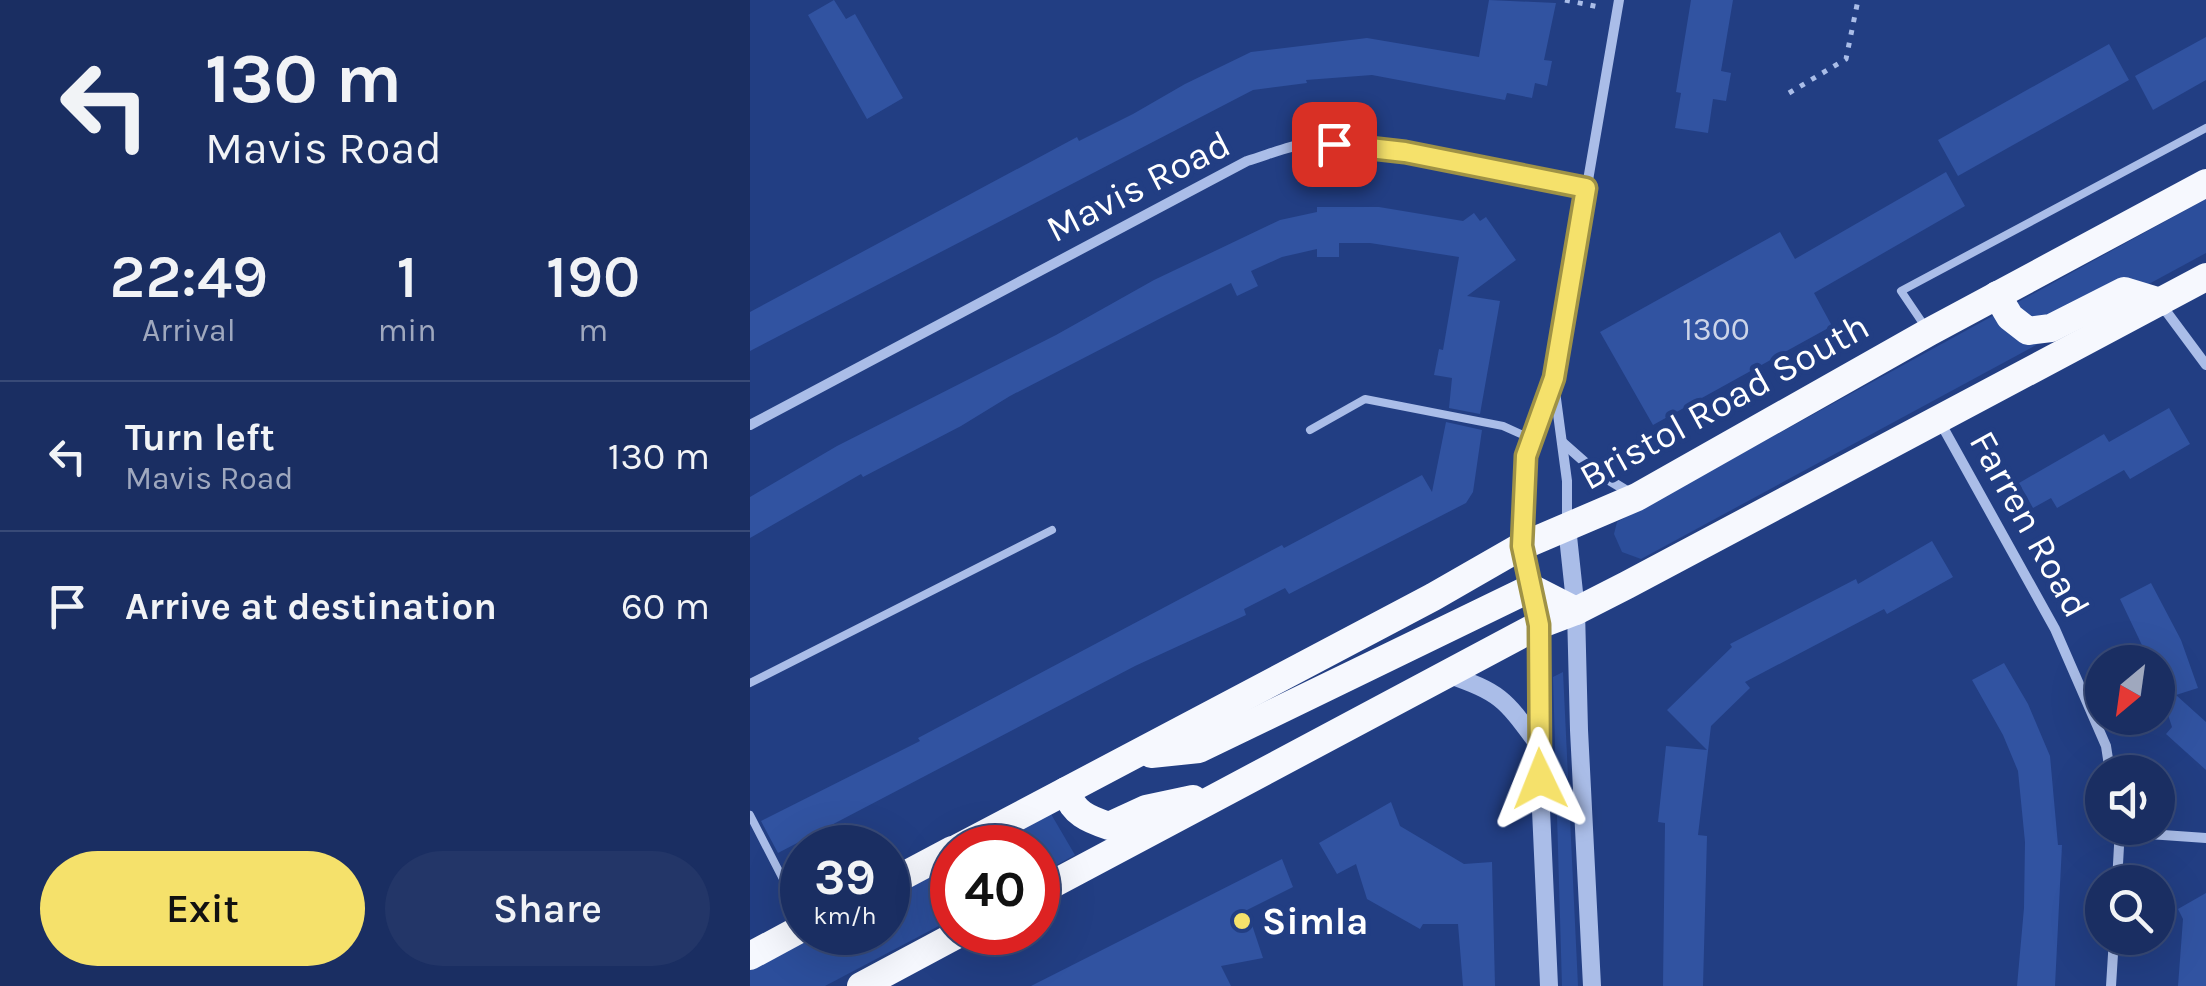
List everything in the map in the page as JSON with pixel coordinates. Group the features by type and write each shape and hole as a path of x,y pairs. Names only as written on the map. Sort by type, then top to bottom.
{"highway":[{"name":"Bristol Road South","path":"1001,825 1522,546 1636,496 1929,332 2206,184"},
{"path":"1060,880 2206,277"},
{"path":"1996,296 2010,317 2028,331 2051,328 2124,292 2160,302"},
{"path":"1134,756 1199,749 1531,588 1576,610"},
{"path":"1066,791 1071,806 1087,818 1109,826 1146,809 1224,793"},
{"path":"750,956 780,940"},
{"path":"861,986 930,949"}],"street":[{"path":"1550,986 1538,744 1539,625 1522,546 1526,456 1554,378 1618,5"},
{"name":"Mavis Road","path":"750,425 1247,161 1309,143 1390,149 1586,188"},
{"path":"2160,302 2206,365"},
{"path":"1554,378 1567,481 1567,528 1576,610 1592,986"},
{"name":"Farren Road","path":"1938,417 2055,629 2107,755"},
{"path":"1561,442 1596,472 1636,496"},
{"path":"1447,674 1505,699 1538,744"},
{"path":"2175,835 2206,838"},
{"path":"2111,986 2113,955"}],"lane":[{"path":"1929,332 1901,291 2206,128"},
{"path":"1310,430 1365,399 1504,426 1532,439"},
{"path":"750,683 1052,530"},
{"path":"750,815 780,873"}],"path":[{"path":"1565,0 1618,5"},
{"path":"1789,94 1846,59 1858,0"}],"shaded area":[{"path":"2206,199 2206,253 1641,559 1622,552 1614,534 1617,522"},
{"path":"1563,672 1578,986 1562,986 1553,677"},
{"path":"1051,814 1057,825 1030,825"},
{"path":"1060,829 1075,855 1060,863"},
{"path":"930,876 930,931 910,941 910,886"},
{"path":"780,954 884,955 825,986 750,986 750,970"}],"building":[{"path":"834,0 846,19 855,14 903,98 867,119 808,15"},
{"path":"1489,0 1556,3 1544,60 1552,61 1547,86 1535,83 1532,98 1507,93 1505,100 1372,75 1306,80 1307,83 1253,90 750,351 750,312 1077,137 1079,141 1251,52 1367,38 1479,57"},
{"path":"1691,0 1733,0 1721,71 1731,73 1726,101 1713,99 1708,133 1675,128 1681,93 1676,92"},
{"path":"2206,37 2206,80 2153,110 2135,76"},
{"path":"2109,44 2129,80 1958,176 1938,140"},
{"path":"1946,172 1965,206 1814,293 1832,326 1653,425 1600,332 1780,232 1795,259"},
{"path":"1317,207 1379,207 1463,221 1474,213 1480,221 1486,217 1516,260 1467,296 1500,301 1480,414 1449,408 1452,378 1434,375 1439,349 1443,350 1459,257 1370,243 1339,243 1339,257 1317,257 1317,249 1282,257 1251,271 1258,286 1237,296 1231,283 1010,396 863,477 861,474 750,538 750,497 837,446 1056,335 1154,280 1280,220 1317,212"},
{"path":"2169,408 2190,444 2130,479 2124,470 2057,508 2051,498 2033,508 2019,483 2104,434 2109,442"},
{"path":"1446,422 1482,430 1473,492 1466,503 1289,594 1285,588 1244,609 1246,615 1135,666 831,825 780,825 778,853 761,821 1422,475 1432,492"},
{"path":"1932,541 1953,577 1887,614 1884,609 1745,682 1750,688 1711,726 1698,835 1707,836 1703,986 1663,986 1665,823 1658,822 1666,746 1707,750 1667,710 1732,647 1730,644 1856,579 1858,584"},
{"path":"2151,583 2181,640 2198,688 2176,695 2206,722 2206,770 2167,735 2175,735 2175,645 2142,645 2120,599"},
{"path":"2004,663 2028,704 2050,756 2058,845 2062,845 2055,986 2017,986 2025,842 2018,771 1972,680"},
{"path":"1391,802 1400,826 1464,864 1492,862 1495,986 1463,986 1458,924 1423,924 1420,929 1367,899 1356,864 1337,874 1319,843"},
{"path":"1282,859 1293,887 1247,910 1263,958 1221,966 1231,986 1031,986"},
{"path":"2206,893 2206,986 2178,986 2183,919 2178,909"}],"place":[{"name":"Simla","path":"1242,921"}],"route":[{"path":"1334,144 1405,152 1586,188 1554,378 1526,456 1522,546 1539,625 1540,779"}]}
